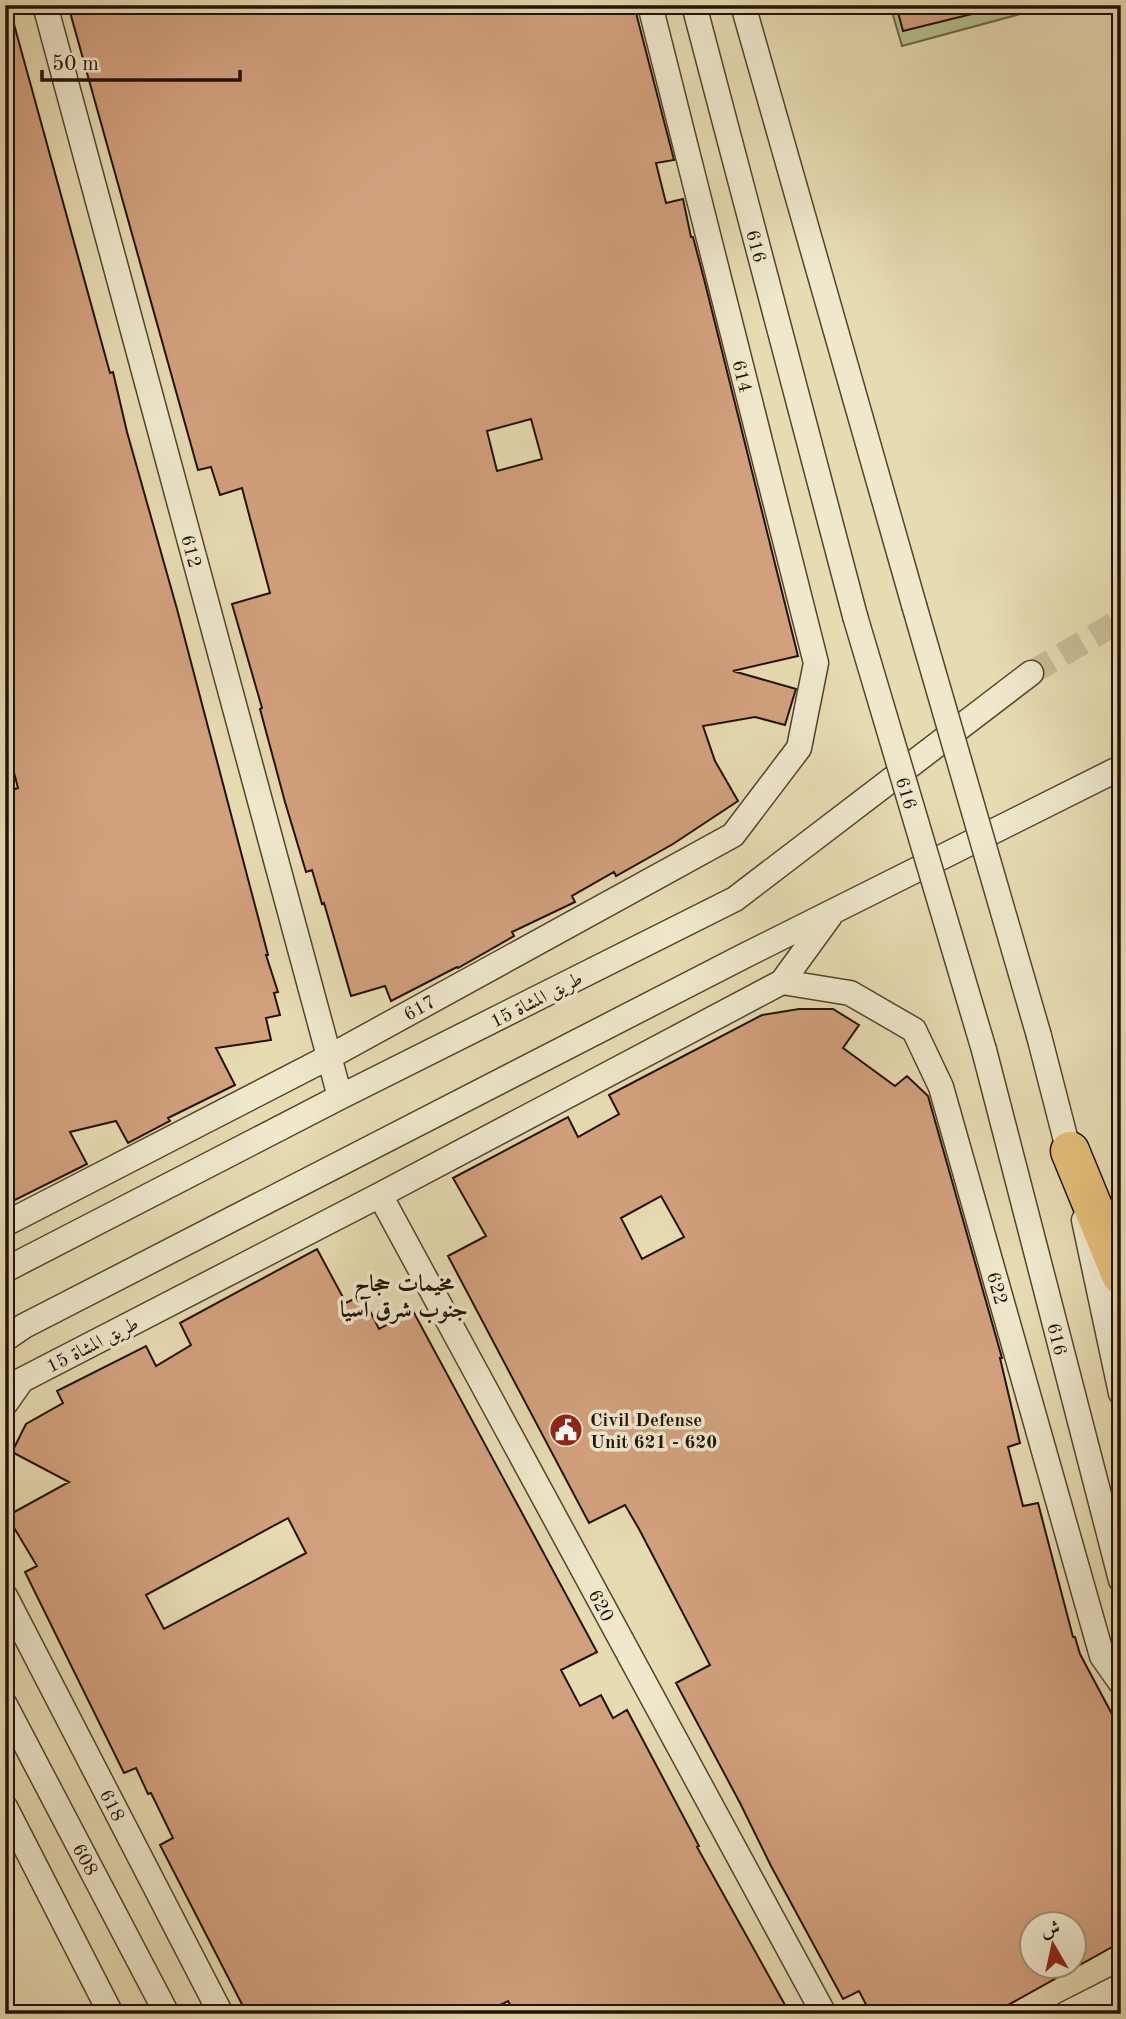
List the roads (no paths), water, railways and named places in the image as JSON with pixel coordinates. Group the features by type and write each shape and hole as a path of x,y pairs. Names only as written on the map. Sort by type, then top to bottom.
{"main road":[{"path":"1070,1151 1121,1275"}],"street":[{"name":"612","path":"45,5 340,1097"},
{"name":"614","path":"650,5 816,663 799,748"},
{"name":"616","path":"694,5 855,616 984,1050 1121,1580"},
{"path":"743,5 1039,1036 1070,1151 1121,1393"},
{"name":"طريق المشاة 15","path":"5,1270 340,1097 735,899 1031,673"},
{"name":"617","path":"5,1224 329,1057 733,835 799,748"},
{"name":"طريق المشاة 15","path":"15,1332 744,956 1118,769"},
{"name":"طريق المشاة 15","path":"5,1404 22,1380 380,1195 782,982 832,913"},
{"name":"622","path":"782,982 850,993 914,1030 941,1087 1102,1656 1121,1682"},
{"name":"620","path":"380,1195 824,2014"},
{"name":"618","path":"5,1596 221,2014"},
{"name":"608","path":"5,1705 167,2014"},
{"path":"5,1807 111,2014"},
{"path":"1066,2014 1121,1986"}],"tunnel":[{"path":"1031,673 1121,620"}],"place":[{"name":"Civil Defense Unit 621 - 620","path":"566,1430"}],"district":[{"name":"مخيمات حجاج جنوب شرق آسيا","path":"404,1296"}]}
